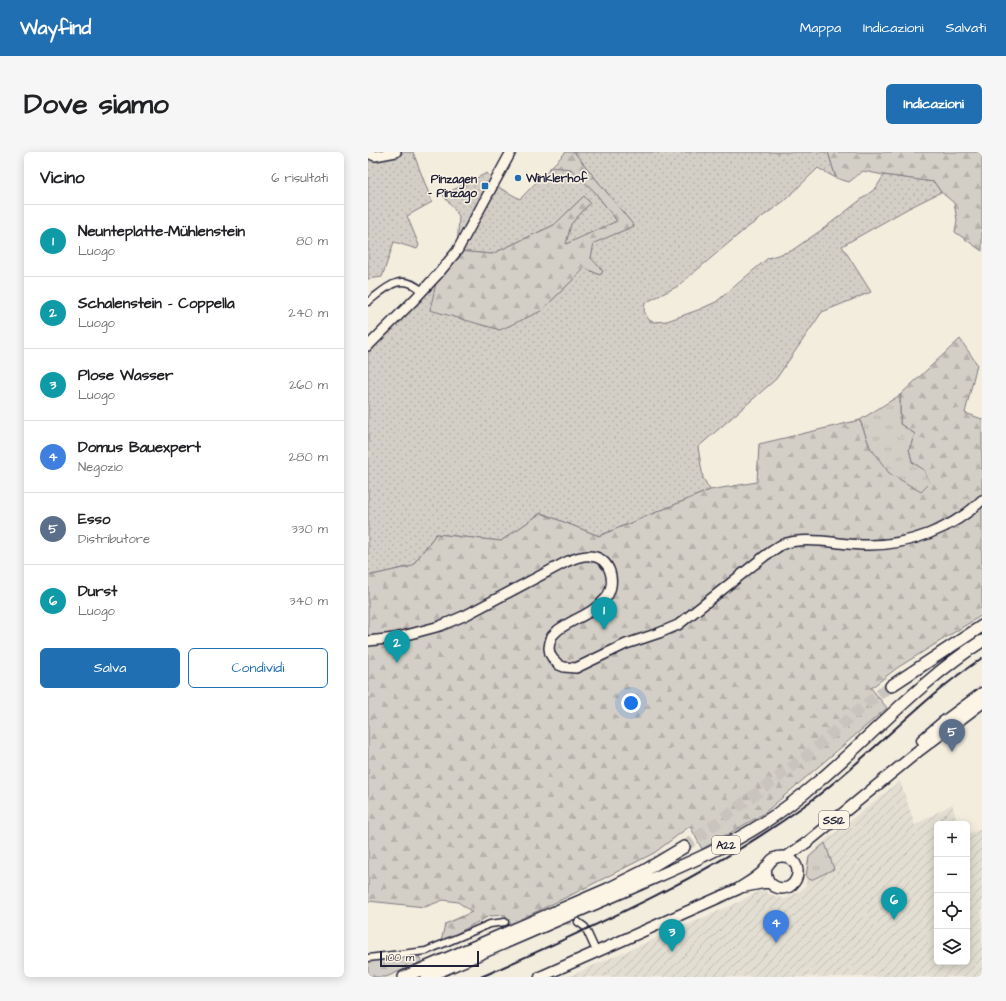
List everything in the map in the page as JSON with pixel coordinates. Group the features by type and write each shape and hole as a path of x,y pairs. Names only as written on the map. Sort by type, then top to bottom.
{"highway":[{"path":"891,686 982,626"},
{"name":"A22","path":"426,977 713,852 756,828 814,786 840,764 918,690 982,641"},
{"path":"404,977 608,889 684,847"}],"main road":[{"path":"877,786 891,766 943,722 982,694"},
{"name":"SS12","path":"540,977 738,889 761,874 772,860 781,856 786,857 809,841 940,734 982,703"},
{"name":"SS12","path":"738,889 763,883 770,883 773,886 781,888 792,885 798,874 796,865 809,841"},
{"path":"786,857 796,865"},
{"path":"766,868 767,879 770,883"}],"street":[{"path":"368,155 375,156 396,152"},
{"path":"368,346 438,274 456,251 511,152"},
{"path":"368,302 392,283 402,281 413,284 422,291"},
{"path":"368,641 395,638 440,626 466,615 566,562 578,557 590,556 600,559 609,568 612,581 609,593 600,604 558,630 552,636 549,648 553,659 559,665 576,668 626,644 678,625 766,555 782,545 795,541 866,545 888,544 905,541 924,535 964,515 982,500"},
{"path":"368,958 426,950 490,924 505,922"},
{"path":"578,922 585,927 596,951"}],"shaded area":[{"path":"900,781 915,825 952,804 957,821 934,821 934,965 970,965 970,833 982,829 982,977 567,977 735,904 764,889 769,894 785,899 800,891 806,885 805,870 808,857 817,847"}],"green space":[{"path":"368,152 413,152 432,202 407,216 419,245 417,249 394,242 382,277 368,279"},
{"path":"566,152 574,152 634,226 594,243 591,258 603,271 600,275 585,268 541,311 500,330 430,310 438,274 457,251 492,254 554,225 584,196 590,203 571,224 566,244 617,221 594,191 571,169 551,167"},
{"path":"574,152 828,152 836,178 818,168 784,201 744,230 678,286 645,303 644,311 649,320 653,322 667,321 716,302 768,258 791,251 823,229 876,188 884,175 934,182 941,192 907,209 842,246 871,292 822,312 776,379 698,447 703,478 710,490 599,536 541,513 501,541 436,534 412,566 368,576 368,346 438,274 541,311 585,268 600,275 603,271 591,259 593,243 634,226"},
{"path":"828,152 982,152 982,251 955,232 957,220 954,203 941,192 934,182 863,171 849,182 836,178"},
{"path":"551,167 571,168 594,191 617,221 565,245 571,224 590,203 584,196 554,225 492,254 457,251 459,216 443,195 487,173 498,187 520,199"},
{"path":"960,339 977,364 965,413 982,419 982,615 897,668 871,688 887,708 763,814 702,849 690,826 654,853 506,926 505,915 489,916 441,942 445,924 472,912 458,902 443,900 425,907 368,901 368,576 412,566 436,534 501,541 541,513 599,536 710,490 757,482 759,444 860,420 870,447 924,470 912,462 909,449 915,434 900,424 900,395"},
{"path":"900,395 900,424 915,434 909,449 912,462 924,470 930,483 921,492 889,473 870,447 860,420"},
{"path":"825,843 834,869 811,880 806,877 809,857"},
{"path":"418,952 421,962 386,977 368,977 368,958"}],"tunnel":[{"path":"684,847 805,757 862,707 891,686"},
{"path":"505,922 524,922"},
{"path":"557,922 578,922"}],"railway":[{"path":"481,977 649,899 770,830 830,786 915,710 959,674 982,658"}],"place":[{"name":"Winklerhof","path":"518,178"},
{"name":"Pinzagen - Pinzago","path":"485,186"},
{"name":"Neunteplatte-Mühlenstein","path":"604,630"},
{"name":"Schalenstein - Coppella","path":"397,663"},
{"name":"Esso","path":"952,752"},
{"name":"Durst","path":"894,920"},
{"name":"Domus Bauexpert","path":"776,943"},
{"name":"Plose Wasser","path":"672,952"}]}
